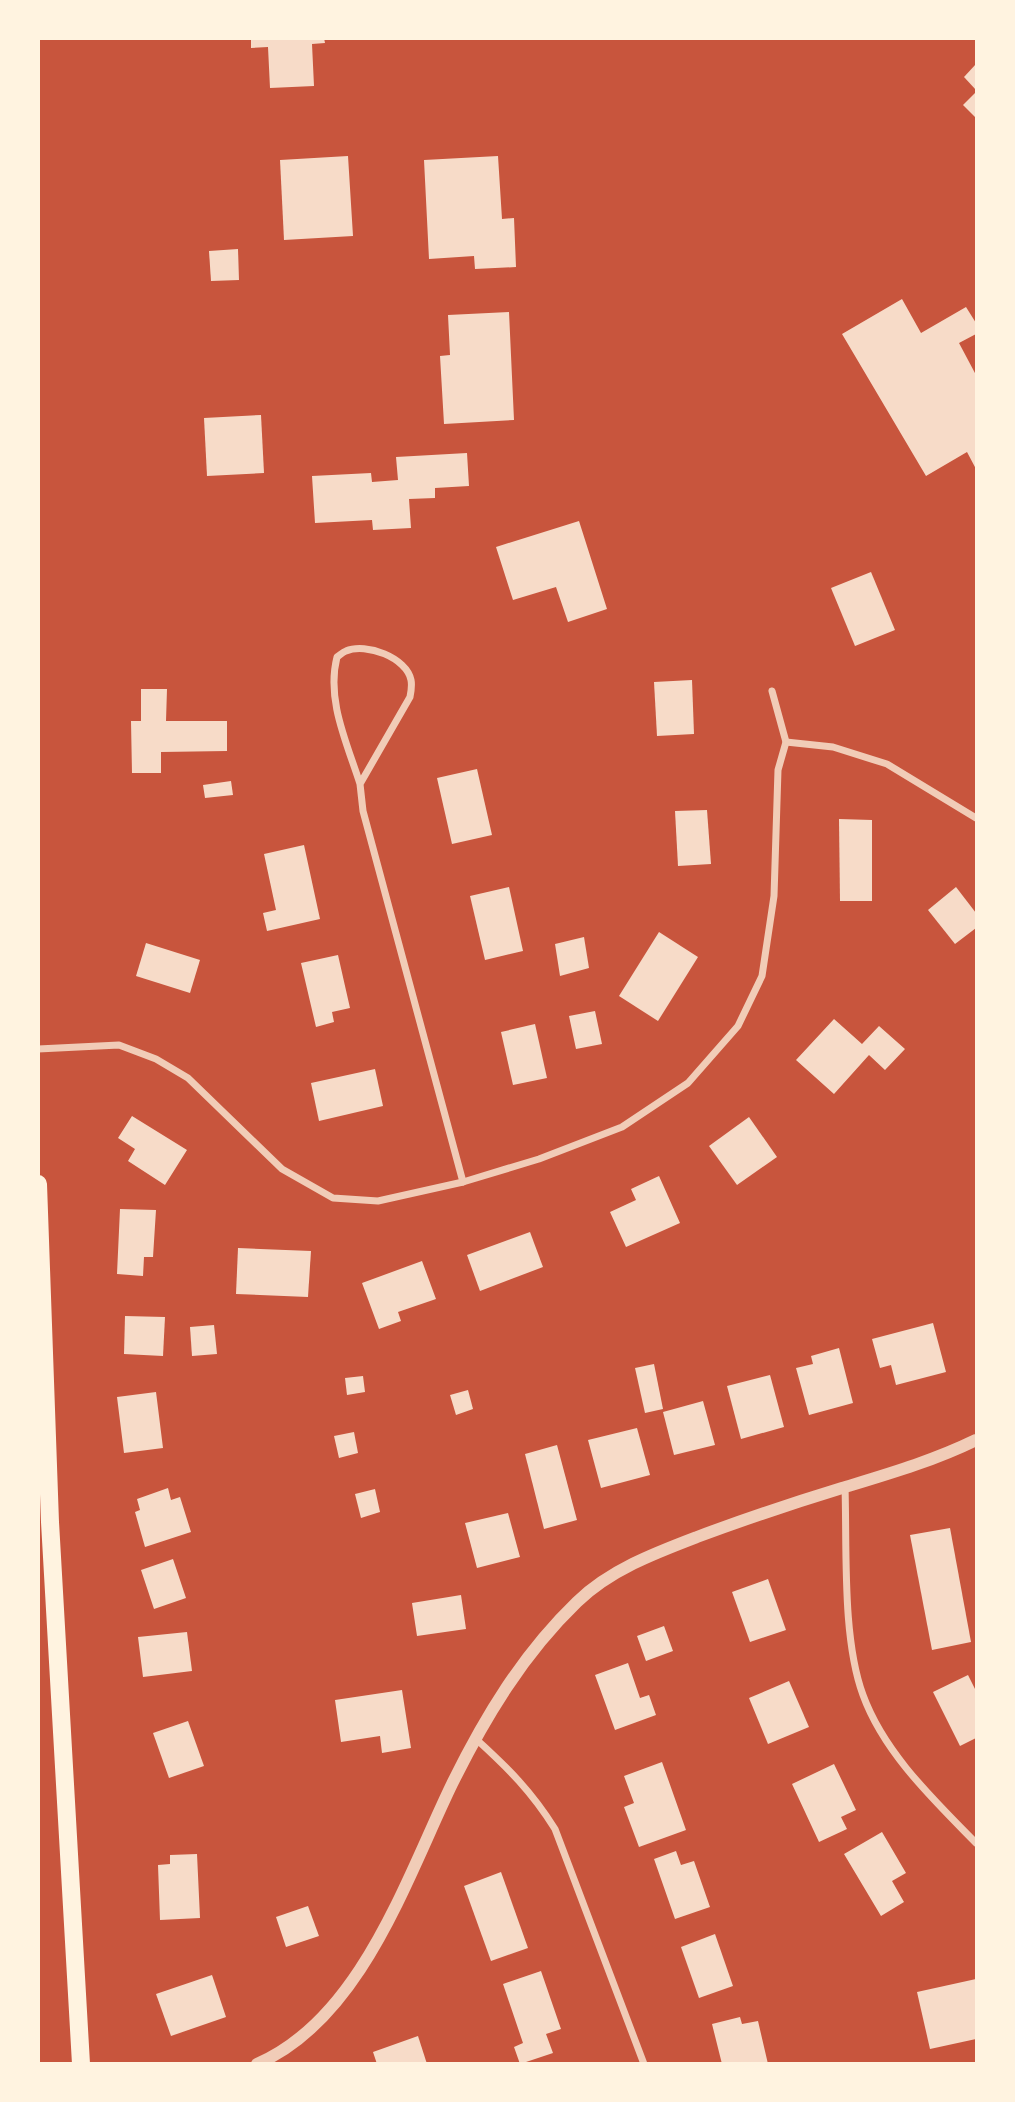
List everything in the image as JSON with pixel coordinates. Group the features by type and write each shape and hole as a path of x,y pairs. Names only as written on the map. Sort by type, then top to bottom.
{"main road":[{"path":"38,1184 44,1523 81,2063"}],"street":[{"path":"360,784 410,697 412,682 406,667 390,655 348,649 337,657 332,676 336,707 360,784 363,811 463,1182"},
{"path":"38,1049 119,1045 156,1059 188,1078 282,1169 333,1198 378,1201 463,1182 539,1159 622,1127 688,1083 738,1026 762,976 774,896 778,769 786,741 772,691"},
{"path":"786,741 833,747 887,764 976,818"},
{"path":"257,2063 295,2040 351,1986 390,1917 476,1739 523,1661 579,1600 636,1562 675,1545 929,1461 976,1440"},
{"path":"845,1487 849,1614 853,1657 863,1695 881,1732 905,1765 976,1843"},
{"path":"476,1739 515,1774 537,1800 555,1829 644,2063"}],"building":[{"path":"251,38 324,38 325,43 312,44 314,86 270,88 268,47 251,48"},
{"path":"976,64 976,90 964,77"},
{"path":"976,92 976,118 963,105"},
{"path":"348,156 353,236 284,240 280,160"},
{"path":"498,156 502,219 514,218 516,267 475,269 474,256 429,259 424,160"},
{"path":"238,249 239,280 211,281 209,251"},
{"path":"902,299 921,333 966,307 976,323 976,334 959,343 976,375 976,469 967,452 926,476 842,334"},
{"path":"509,312 514,420 444,424 440,356 450,355 448,315"},
{"path":"261,415 264,473 207,476 204,418"},
{"path":"467,453 469,486 435,488 435,498 409,499 411,528 373,530 372,520 315,523 312,476 371,473 372,482 398,480 396,457"},
{"path":"579,521 607,609 568,622 556,587 513,600 496,547"},
{"path":"871,572 895,630 855,646 831,588"},
{"path":"692,680 694,734 657,736 654,682"},
{"path":"141,689 167,689 166,721 227,721 227,751 161,752 161,773 132,773 131,721 141,721"},
{"path":"477,769 492,835 452,844 437,778"},
{"path":"231,781 233,795 205,798 203,785"},
{"path":"707,810 711,864 678,866 675,811"},
{"path":"839,819 872,820 872,901 840,901"},
{"path":"304,845 320,919 267,931 263,913 276,910 264,854"},
{"path":"509,887 523,951 485,960 470,896"},
{"path":"956,887 976,913 976,928 955,944 928,910"},
{"path":"659,932 698,957 658,1021 619,996"},
{"path":"584,937 589,968 560,976 555,944"},
{"path":"146,943 200,960 190,993 136,976"},
{"path":"338,955 350,1008 332,1012 334,1022 316,1027 301,963"},
{"path":"595,1011 602,1044 576,1049 569,1016"},
{"path":"834,1019 862,1044 879,1026 905,1049 885,1070 869,1055 834,1094 796,1060"},
{"path":"535,1024 547,1078 513,1085 501,1032"},
{"path":"375,1069 383,1106 319,1121 311,1083"},
{"path":"132,1116 187,1150 165,1185 128,1161 135,1149 118,1138"},
{"path":"749,1117 777,1157 737,1185 709,1146"},
{"path":"659,1176 680,1223 626,1247 610,1212 636,1200 631,1189"},
{"path":"120,1209 156,1210 153,1257 144,1257 143,1276 117,1274"},
{"path":"530,1232 543,1267 480,1291 467,1255"},
{"path":"238,1248 311,1251 308,1297 236,1294"},
{"path":"422,1261 436,1299 398,1312 401,1321 379,1329 362,1283"},
{"path":"125,1316 165,1317 163,1356 124,1354"},
{"path":"933,1323 946,1372 896,1385 891,1365 880,1368 872,1339"},
{"path":"214,1325 217,1354 192,1356 190,1327"},
{"path":"839,1348 853,1403 809,1415 796,1368 813,1364 811,1356"},
{"path":"654,1364 663,1409 645,1413 635,1368"},
{"path":"770,1375 784,1427 741,1439 727,1386"},
{"path":"363,1376 365,1392 347,1395 345,1378"},
{"path":"468,1390 473,1409 456,1415 450,1395"},
{"path":"156,1392 163,1448 124,1453 117,1397"},
{"path":"703,1401 715,1445 674,1455 663,1412"},
{"path":"637,1428 650,1475 601,1488 588,1440"},
{"path":"354,1432 358,1453 339,1458 334,1436"},
{"path":"557,1445 577,1520 544,1529 525,1454"},
{"path":"168,1488 171,1500 180,1497 191,1532 145,1547 135,1512 140,1510 137,1499"},
{"path":"375,1489 380,1512 361,1518 355,1494"},
{"path":"508,1513 520,1557 477,1568 465,1523"},
{"path":"950,1528 971,1642 932,1650 910,1535"},
{"path":"173,1559 186,1598 154,1609 141,1570"},
{"path":"768,1579 786,1630 750,1642 732,1592"},
{"path":"461,1595 466,1629 417,1636 412,1603"},
{"path":"664,1626 673,1651 646,1661 637,1636"},
{"path":"187,1632 192,1671 143,1677 138,1637"},
{"path":"628,1663 640,1698 649,1695 656,1715 615,1730 595,1675"},
{"path":"968,1675 976,1691 976,1738 960,1746 933,1692"},
{"path":"789,1681 809,1727 768,1744 749,1698"},
{"path":"402,1690 411,1748 382,1753 380,1736 341,1742 335,1700"},
{"path":"188,1721 204,1766 169,1778 153,1733"},
{"path":"662,1762 686,1830 639,1847 624,1807 634,1803 624,1776"},
{"path":"834,1764 856,1810 841,1817 847,1829 819,1842 792,1784"},
{"path":"882,1832 906,1873 892,1881 904,1902 881,1916 844,1854"},
{"path":"676,1851 681,1865 694,1861 710,1907 675,1919 654,1859"},
{"path":"197,1854 200,1918 160,1920 158,1865 170,1864 170,1855"},
{"path":"501,1872 528,1948 491,1961 464,1886"},
{"path":"308,1906 319,1936 286,1947 276,1917"},
{"path":"715,1934 733,1986 699,1998 681,1947"},
{"path":"541,1971 561,2029 546,2034 553,2053 520,2064 514,2047 523,2043 503,1984"},
{"path":"212,1975 226,2017 171,2036 156,1994"},
{"path":"976,1979 976,2039 930,2049 917,1992"},
{"path":"740,2017 742,2024 758,2021 768,2064 722,2064 712,2024"},
{"path":"418,2036 427,2064 377,2064 373,2052"}]}
